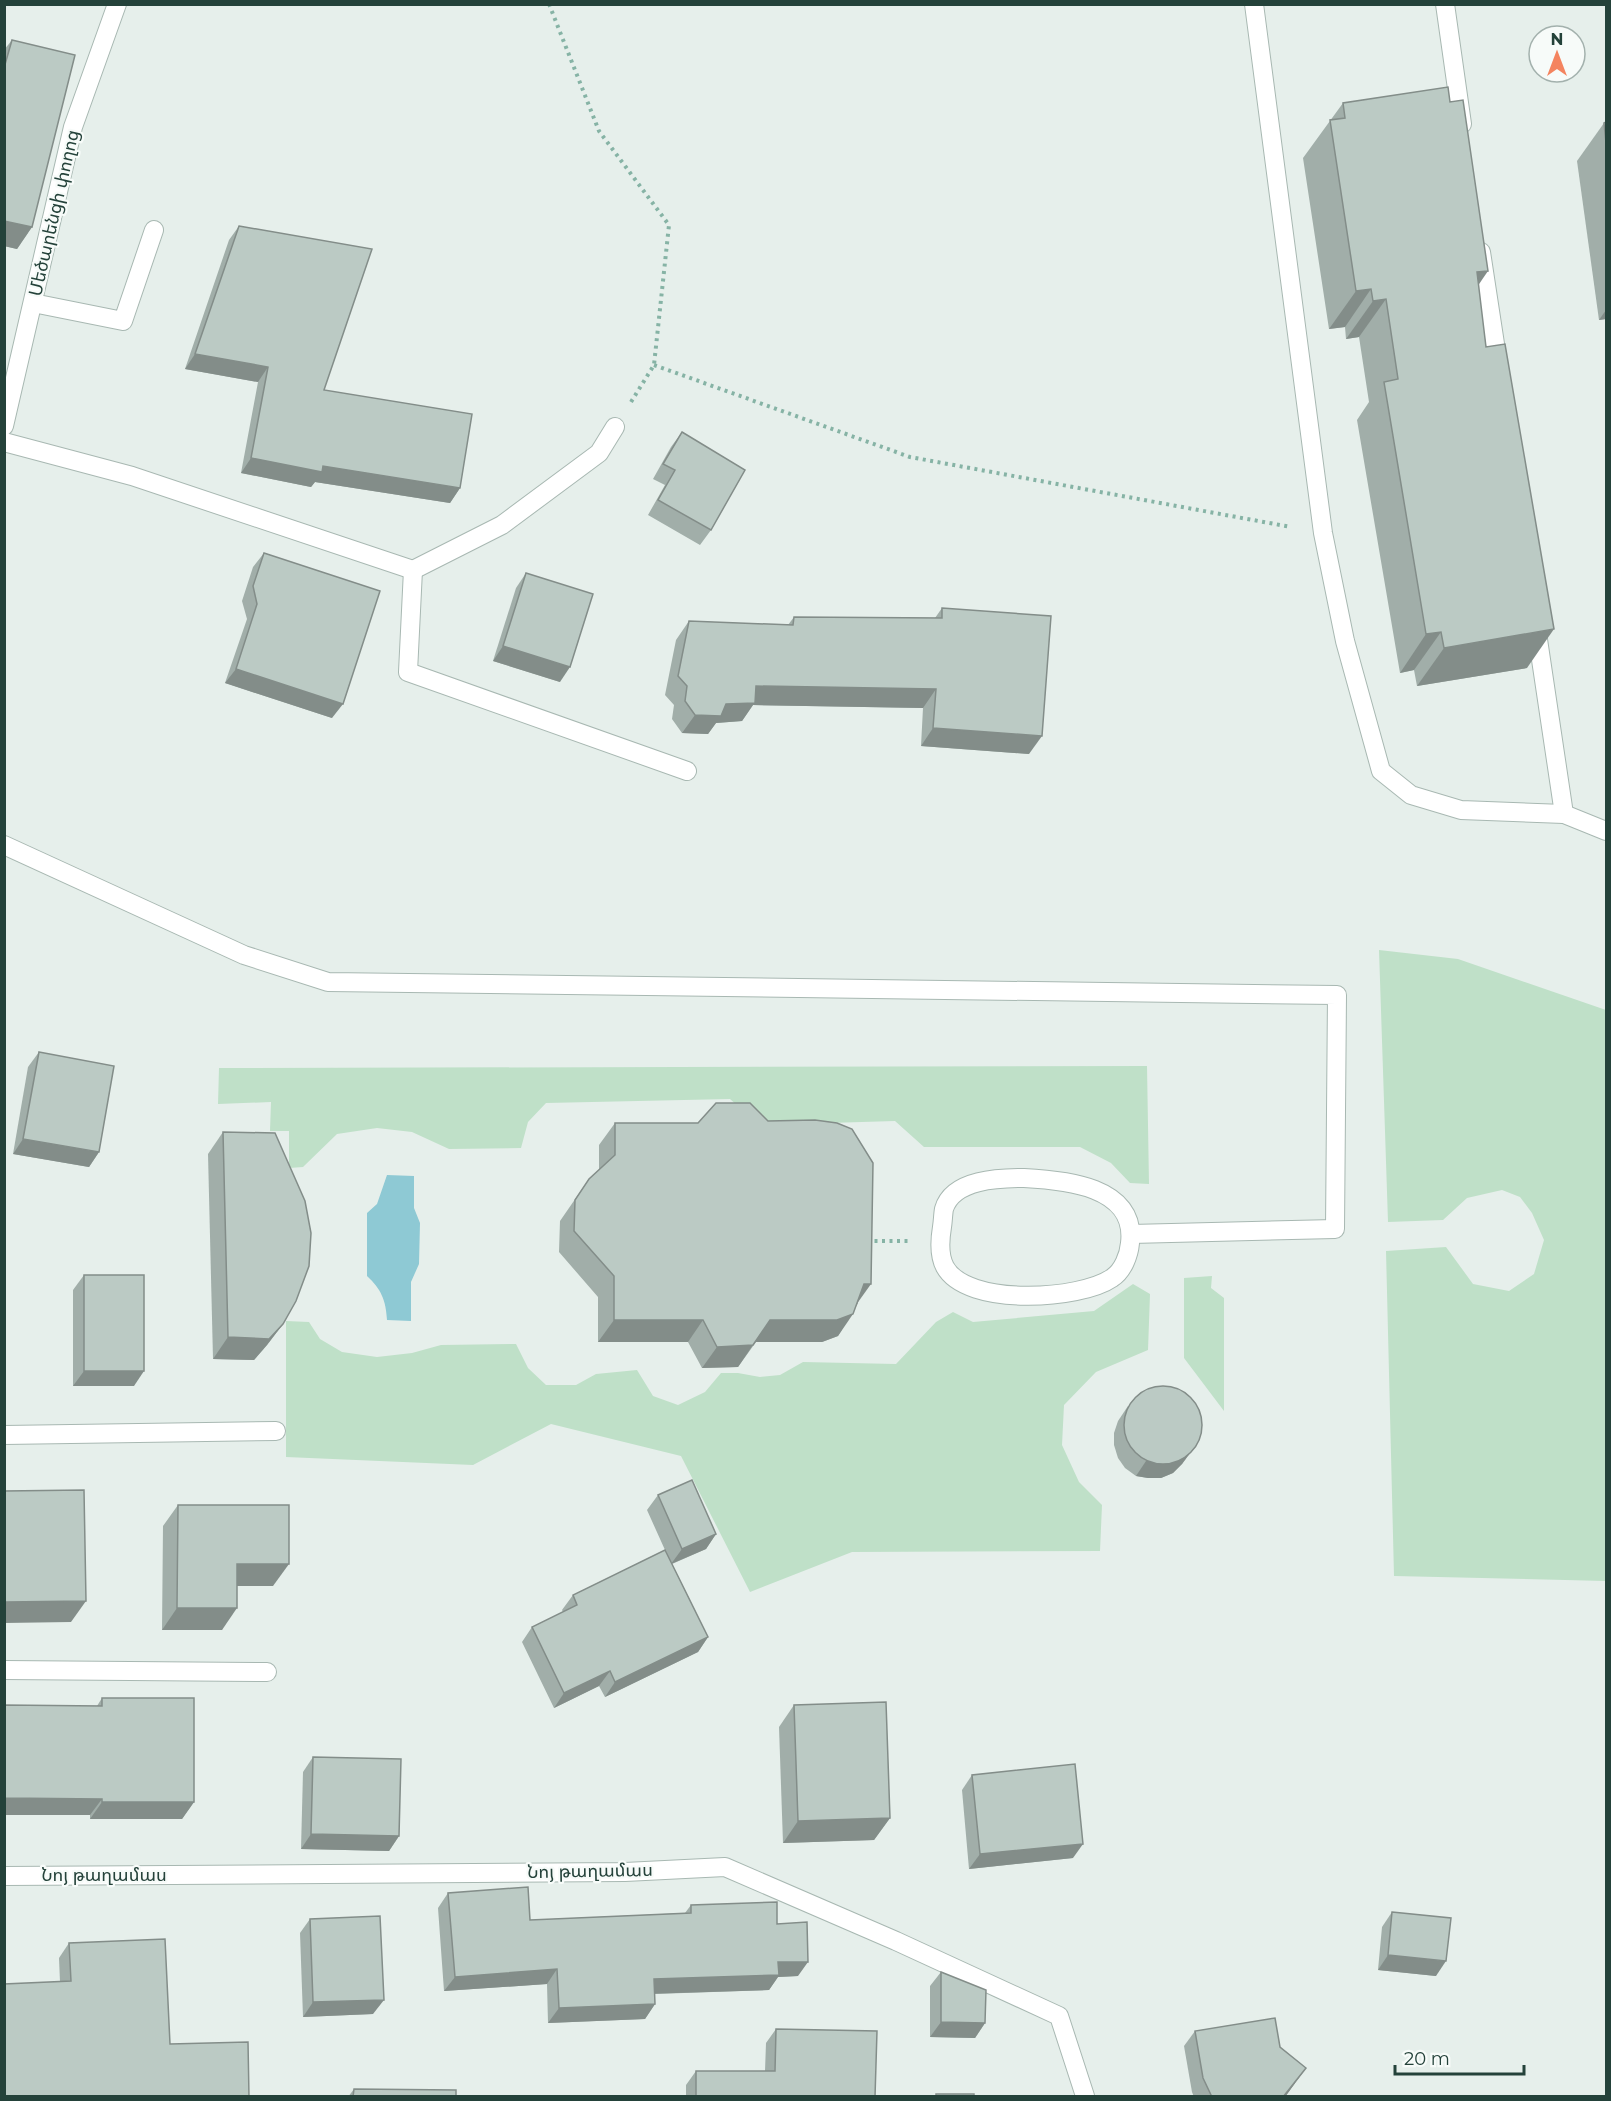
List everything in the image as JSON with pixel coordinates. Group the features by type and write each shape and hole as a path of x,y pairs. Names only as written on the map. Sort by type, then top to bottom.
{"street":[{"name":"Մեծարենցի փողոց","path":"4,426 73,127 117,4"},
{"path":"1254,4 1323,533 1345,641 1381,771 1411,795 1461,810 1564,814 1606,831"},
{"path":"1445,4 1466,145"},
{"path":"33,303 123,321 154,230"},
{"path":"1479,239 1502,392"},
{"path":"4,442 132,476 413,570 502,525 600,453 615,426"},
{"path":"413,570 408,672 687,771"},
{"path":"1533,603 1564,814"},
{"path":"4,845 244,955 328,982 1336,995 1335,1229 1131,1234"},
{"path":"995,1179 1053,1179 1103,1193 1120,1206 1128,1219 1131,1234 1130,1248 1125,1263 1114,1277 1093,1288 1063,1294 1001,1294 973,1288 956,1280 945,1267 940,1240 945,1206 957,1191 973,1184 995,1179"},
{"path":"4,1435 276,1431"},
{"path":"4,1670 267,1672"},
{"name":"Նոյ թաղամաս","path":"4,1876 625,1872 725,1867 896,1941 1059,2016 1085,2097"}],"path":[{"path":"549,4 599,131 669,225 654,365 615,426"},
{"path":"654,365 910,457 1323,533"},
{"path":"857,1242 909,1241"}],"green space":[{"path":"1379,950 1458,959 1606,1010 1606,1581 1394,1576 1386,1251 1446,1247 1473,1284 1509,1291 1534,1274 1544,1240 1532,1213 1520,1197 1502,1190 1467,1198 1443,1220 1388,1222"},
{"path":"1147,1066 1149,1184 1130,1183 1111,1163 1080,1147 924,1147 895,1121 759,1125 730,1099 546,1103 528,1122 521,1148 449,1149 412,1132 377,1128 337,1134 303,1167 289,1168 289,1131 270,1131 271,1102 218,1104 219,1068"},
{"path":"1212,1276 1211,1288 1224,1298 1224,1411 1184,1358 1184,1278"},
{"path":"1133,1284 1150,1294 1148,1350 1096,1372 1064,1405 1062,1445 1079,1482 1102,1505 1100,1551 852,1552 750,1592 681,1456 551,1424 473,1465 286,1457 286,1321 309,1322 320,1339 342,1352 377,1357 412,1353 441,1345 516,1344 528,1368 546,1385 576,1385 596,1374 637,1370 653,1396 678,1405 705,1392 721,1373 760,1377 780,1375 803,1362 896,1364 936,1322 953,1312 973,1322 1094,1311"}],"water":[{"path":"387,1175 414,1176 414,1208 420,1223 419,1264 411,1282 411,1321 387,1320 382,1295 367,1276 367,1213 377,1204"}],"building":[{"path":"12,40 75,55 32,227 4,221 4,68"},
{"path":"1448,87 1450,102 1463,100 1488,271 1477,272 1486,347 1505,344 1554,629 1444,648 1441,632 1426,634 1384,382 1398,379 1386,299 1373,301 1371,289 1356,291 1330,120 1345,118 1343,103"},
{"path":"239,226 372,249 324,390 472,414 460,488 323,466 322,472 251,458 268,367 195,354"},
{"path":"682,432 745,470 711,530 658,500 675,470 663,464"},
{"path":"264,553 380,591 343,704 236,669 257,604 253,586"},
{"path":"526,573 593,594 570,667 503,646"},
{"path":"942,608 1051,616 1042,736 933,728 936,689 756,686 755,703 726,704 721,716 695,715 685,701 687,686 678,676 689,621 793,625 794,617 942,618"},
{"path":"39,1052 114,1066 99,1152 23,1139"},
{"path":"716,1103 750,1103 768,1121 815,1120 837,1123 852,1129 873,1163 871,1284 864,1284 853,1314 837,1320 770,1320 753,1345 717,1347 703,1320 614,1320 614,1276 574,1231 575,1200 589,1179 615,1155 615,1123 698,1123"},
{"path":"223,1132 275,1133 305,1201 311,1233 309,1266 296,1301 283,1324 269,1339 228,1337"},
{"path":"84,1275 144,1275 144,1371 84,1371"},
{"path":"1163,1386 1178,1389 1190,1398 1199,1410 1202,1425 1199,1440 1190,1452 1178,1461 1163,1464 1148,1461 1136,1452 1127,1440 1124,1425 1127,1410 1136,1398 1148,1389"},
{"path":"692,1480 716,1534 682,1549 658,1495"},
{"path":"84,1490 86,1601 4,1602 4,1491"},
{"path":"178,1505 289,1505 289,1564 237,1564 237,1608 177,1608"},
{"path":"665,1550 708,1637 615,1682 610,1671 564,1693 532,1627 577,1605 573,1595"},
{"path":"102,1698 194,1698 194,1802 102,1802 102,1799 4,1798 4,1705 102,1706"},
{"path":"886,1702 890,1818 798,1821 794,1705"},
{"path":"313,1757 401,1759 399,1836 311,1834"},
{"path":"1075,1764 1083,1844 980,1854 972,1775"},
{"path":"528,1887 530,1920 691,1913 691,1905 777,1902 777,1924 807,1922 808,1962 778,1962 779,1975 654,1979 655,2004 559,2008 557,1969 455,1977 448,1893"},
{"path":"1392,1912 1451,1918 1446,1961 1388,1955"},
{"path":"380,1916 384,2000 313,2002 310,1919"},
{"path":"165,1939 170,2044 248,2042 249,2097 4,2097 4,1984 71,1981 69,1943"},
{"path":"941,1972 986,1990 985,2023 941,2022"},
{"path":"1275,2018 1280,2047 1306,2068 1283,2097 1212,2097 1203,2078 1195,2031"},
{"path":"776,2029 877,2031 875,2097 696,2097 696,2071 775,2071"},
{"path":"354,2089 456,2090 456,2097 353,2097"},
{"path":"936,2094 974,2094 974,2097 936,2097"}]}
